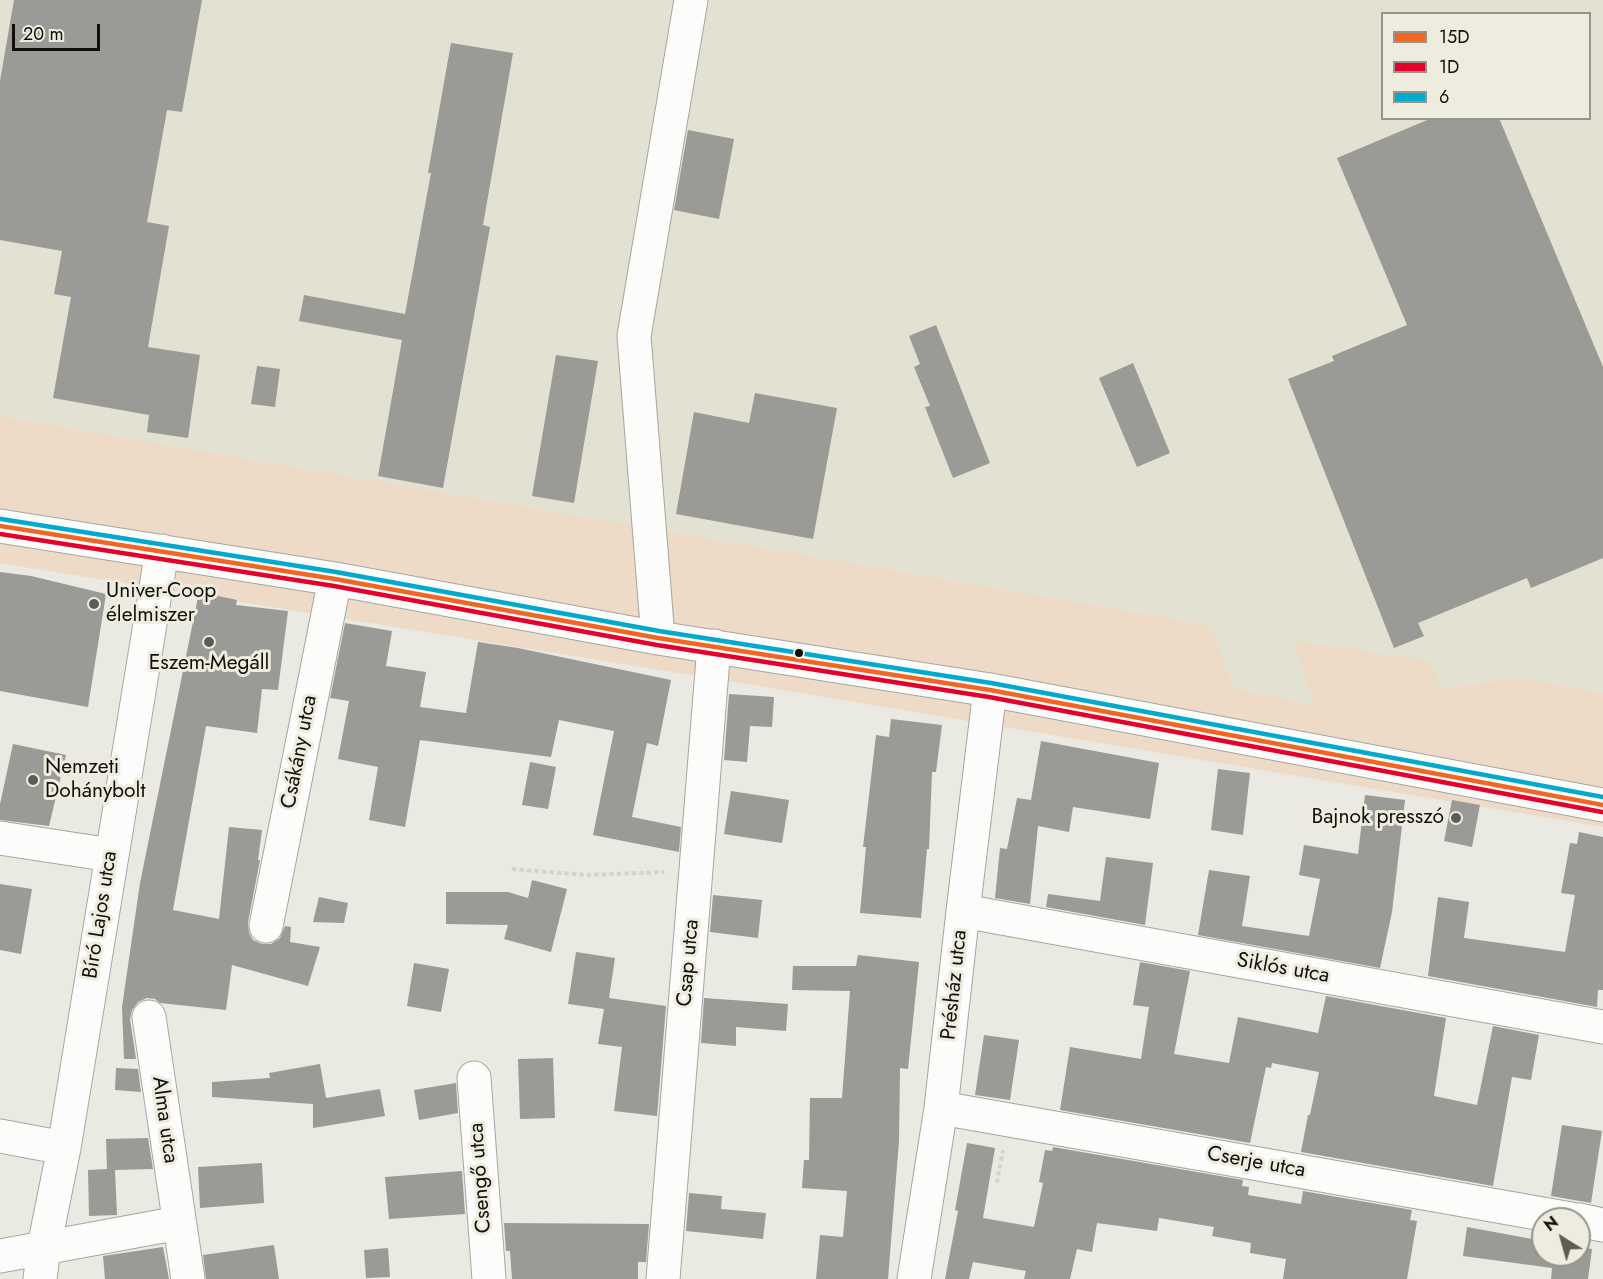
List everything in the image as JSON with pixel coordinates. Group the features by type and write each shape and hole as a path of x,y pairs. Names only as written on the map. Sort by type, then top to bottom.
{"street":[{"path":"658,638 634,336 691,0"},
{"path":"0,526 335,579 658,638 990,690 1603,805"},
{"name":"Bíró Lajos utca","path":"42,1263 64,1148 162,551"},
{"name":"Csákány utca","path":"266,926 335,579"},
{"name":"Csap utca","path":"663,1279 714,646"},
{"name":"Présház utca","path":"914,1279 941,1108 990,690"},
{"path":"0,838 111,855"},
{"name":"Siklós utca","path":"963,911 1603,1027"},
{"name":"Alma utca","path":"149,1017 188,1279"},
{"name":"Csengő utca","path":"474,1078 489,1279"},
{"name":"Cserje utca","path":"941,1108 1531,1212"},
{"path":"0,1136 64,1148"},
{"path":"0,1256 42,1263 179,1223"}],"path":[{"path":"512,869 586,875 697,871"}],"shaded area":[{"path":"0,0 1603,0 1603,693 1522,678 1440,688 1295,641 1314,705 1235,689 1210,625 0,416"},
{"path":"0,416 1210,625 1235,689 1314,705 1294,641 1430,661 1440,688 1522,678 1603,693 1603,827 740,683 0,563"}],"building":[{"path":"14,0 202,0 182,112 167,110 147,222 169,226 148,347 200,355 188,438 147,432 149,415 53,398 71,297 54,294 62,251 0,240 0,81"},
{"path":"451,43 513,53 483,225 490,227 443,488 378,476 402,340 299,321 304,295 405,314 431,173 428,173"},
{"path":"1427,120 1500,120 1603,367 1603,558 1531,588 1527,578 1418,623 1424,636 1394,648 1288,379 1334,361 1332,356 1407,325 1337,158"},
{"path":"688,130 734,139 719,219 674,210"},
{"path":"936,325 990,463 953,478 925,407 930,406 914,367 920,364 909,336"},
{"path":"556,355 598,361 574,503 532,496"},
{"path":"1133,363 1170,453 1137,467 1099,378"},
{"path":"257,366 280,369 275,407 251,404"},
{"path":"755,393 837,408 813,539 676,514 694,412 749,423"},
{"path":"0,572 31,576 106,594 88,707 0,691"},
{"path":"199,592 237,600 236,605 288,611 278,690 262,689 257,733 206,726 173,910 219,919 229,827 262,830 258,860 260,860 248,922 249,933 253,940 262,944 271,944 280,938 285,926 291,927 290,942 320,947 308,986 232,965 226,1010 160,1003 155,999 147,998 138,1002 132,1010 130,1019 136,1059 124,1059 122,1007 140,883"},
{"path":"345,623 392,631 386,666 426,672 420,707 466,713 478,642 518,648 671,680 658,746 647,743 632,817 681,827 679,852 593,835 614,731 559,720 551,757 420,740 405,827 369,820 378,767 338,759 349,701 330,698"},
{"path":"729,694 774,697 772,727 750,726 747,762 724,760"},
{"path":"891,719 942,725 936,772 932,772 929,849 927,849 921,918 860,913 866,847 863,847 876,735 889,737"},
{"path":"1041,741 1159,763 1150,819 1073,807 1069,832 1038,826 1030,904 995,898 1000,848 1007,849 1017,798 1031,800"},
{"name":"Nemzeti Dohánybolt","path":"13,744 66,755 49,826 0,820 0,804"},
{"path":"530,762 556,767 548,809 522,805"},
{"path":"1218,769 1250,773 1243,835 1211,830"},
{"path":"731,791 789,800 782,843 724,834"},
{"path":"1365,795 1405,800 1392,912 1380,968 1198,935 1209,870 1250,876 1242,926 1309,936 1320,879 1299,875 1304,845 1358,854"},
{"path":"1452,800 1480,805 1472,847 1444,841"},
{"path":"1579,832 1603,837 1603,990 1598,990 1597,1007 1428,976 1438,897 1469,902 1464,938 1565,952 1575,895 1561,893 1570,843 1577,844"},
{"path":"1106,857 1153,863 1145,925 1046,907 1048,894 1100,901"},
{"path":"532,880 567,889 551,952 504,939 508,925 446,924 446,892 508,892 528,898"},
{"path":"0,884 32,889 21,954 0,950"},
{"path":"713,895 762,900 758,938 710,932"},
{"path":"319,897 348,903 344,923 313,922"},
{"path":"576,952 615,958 609,998 666,1006 657,1116 614,1111 622,1047 598,1044 604,1009 568,1004"},
{"path":"858,955 919,962 908,1069 900,1068 899,1141 888,1279 816,1279 820,1235 843,1237 847,1191 802,1188 804,1160 809,1160 810,1098 842,1098 850,991 792,990 793,966 856,966"},
{"path":"1140,962 1190,971 1174,1054 1229,1063 1238,1017 1318,1033 1326,996 1446,1018 1434,1096 1477,1105 1493,1026 1539,1035 1531,1080 1512,1077 1493,1186 1301,1152 1319,1072 1272,1063 1271,1068 1266,1067 1250,1143 1060,1110 1070,1047 1141,1059 1149,1007 1133,1005"},
{"path":"414,963 449,969 441,1012 407,1006"},
{"path":"704,998 788,1004 786,1031 736,1027 736,1046 701,1043"},
{"path":"984,1035 1019,1040 1010,1100 975,1095"},
{"path":"553,1058 555,1118 520,1119 518,1059"},
{"path":"320,1064 326,1098 380,1089 385,1116 313,1128 313,1104 212,1097 212,1082 270,1078 269,1073"},
{"path":"116,1068 138,1069 141,1092 115,1090"},
{"path":"456,1083 458,1113 419,1120 414,1090"},
{"path":"1562,1125 1602,1131 1591,1203 1551,1196"},
{"path":"148,1138 153,1169 115,1170 117,1215 89,1216 88,1170 107,1169 106,1139"},
{"path":"967,1143 995,1148 983,1218 1034,1227 1043,1183 1039,1182 1045,1150 1052,1151 1053,1147 1243,1180 1242,1186 1249,1187 1248,1195 1301,1204 1303,1191 1412,1210 1410,1220 1417,1221 1407,1279 1283,1279 1286,1259 1250,1253 1251,1243 1212,1236 1214,1227 1159,1218 1157,1231 1097,1223 1092,1252 1077,1249 1070,1279 1024,1279 1026,1271 973,1262 969,1279 945,1279 958,1211 955,1210"},
{"path":"262,1163 264,1203 200,1208 198,1167"},
{"path":"462,1171 465,1214 389,1219 385,1177"},
{"path":"689,1193 722,1196 721,1209 766,1213 763,1239 686,1231"},
{"path":"504,1223 649,1224 646,1262 638,1262 638,1279 512,1279 510,1251 506,1251"},
{"path":"1467,1227 1531,1239 1531,1265 1463,1256"},
{"path":"274,1245 279,1279 206,1279 203,1255"},
{"path":"163,1247 169,1279 105,1279 103,1256"},
{"path":"388,1248 390,1277 366,1278 364,1250"},
{"path":"1545,1267 1590,1267 1588,1279 1551,1279 1552,1268"}],"transit line":[{"name":"6","path":"1,519 336,572 659,631 991,683 1603,797"},
{"name":"15D","path":"0,526 335,579 658,638 990,690 1603,805"},
{"name":"1D","path":"0,534 334,586 657,645 989,697 1602,812"}],"place":[{"name":"Univer-Coop élelmiszer","path":"94,604"},
{"name":"Eszem-Megáll","path":"209,642"},
{"name":"Nemzeti Dohánybolt","path":"33,780"},
{"name":"Bajnok presszó","path":"1456,818"}]}
